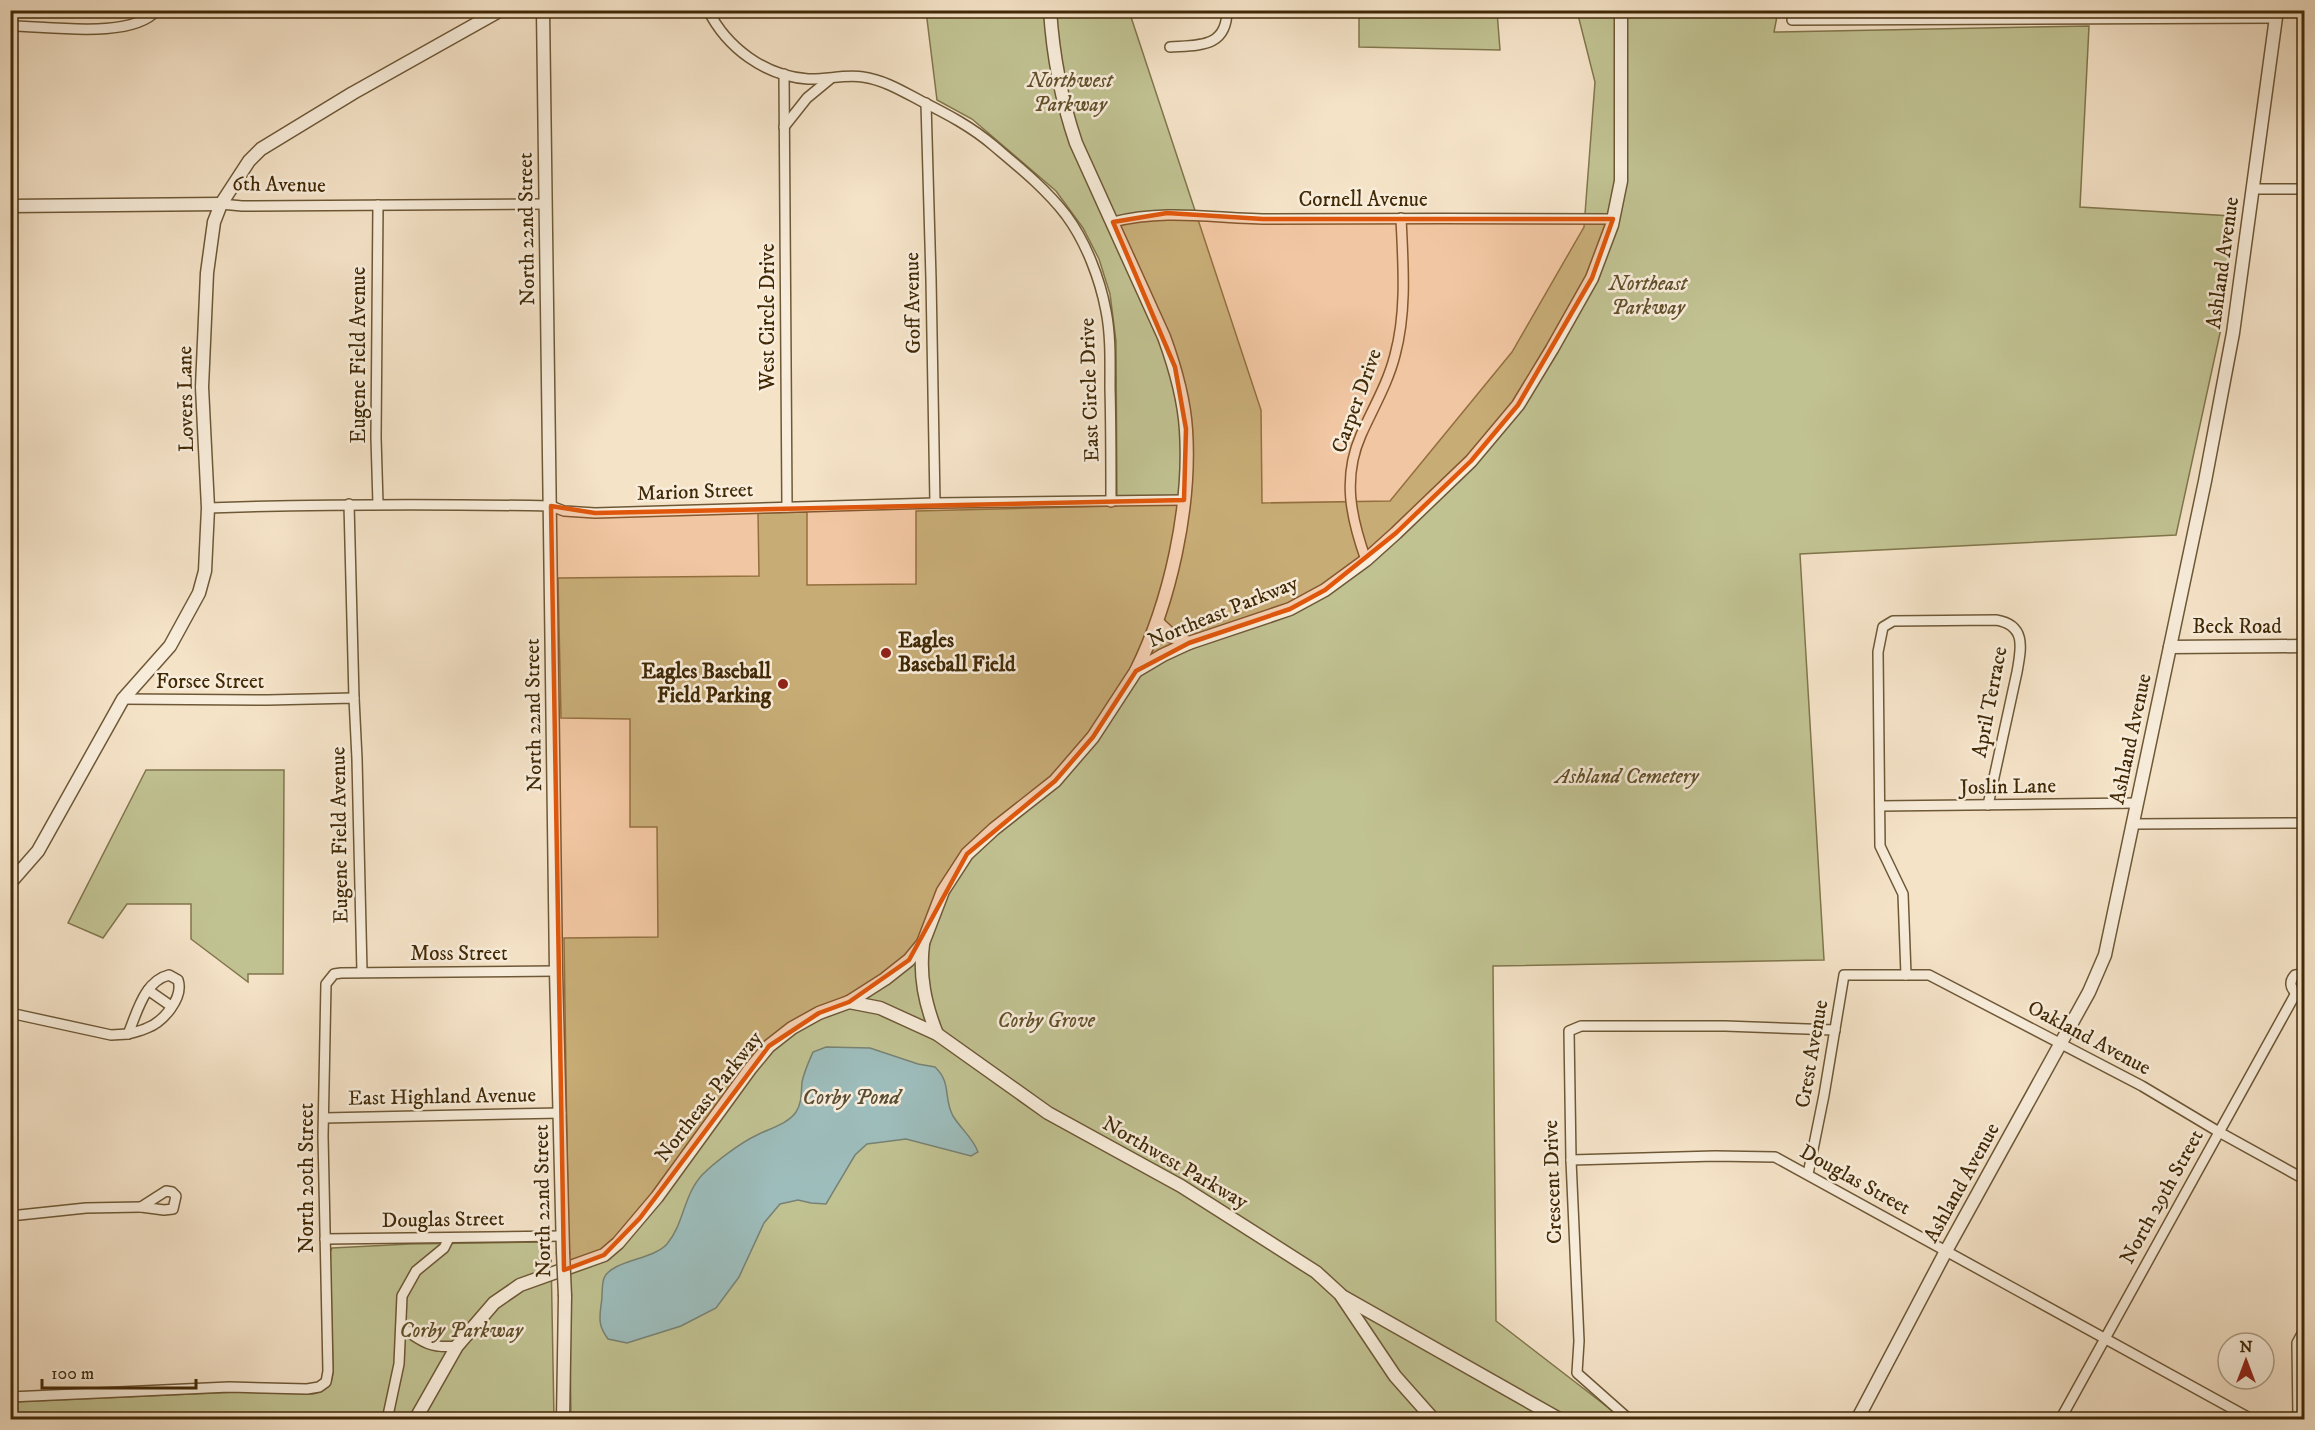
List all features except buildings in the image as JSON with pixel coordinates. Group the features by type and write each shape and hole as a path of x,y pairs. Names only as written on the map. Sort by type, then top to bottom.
{"street":[{"path":"10,26 82,29 120,27 140,22 157,10"},
{"name":"Lovers Lane","path":"10,883 38,851 123,699 170,645 199,592 205,571 208,508 202,387 207,273 214,222 221,204 249,160 261,148 353,93 501,10"},
{"name":"North 22nd Street","path":"543,10 556,971 564,1296 563,1419"},
{"name":"East Circle Drive","path":"708,10 716,27 734,48 761,65 784,74 807,79 859,76 879,80 955,117 1035,180 1067,218 1097,278 1106,312 1110,358 1111,502"},
{"path":"1050,10 1055,59 1065,110 1076,143 1113,222 1175,367 1186,429 1184,500 1171,572 1158,623 1136,671"},
{"path":"1170,46 1211,42 1224,30 1227,10"},
{"name":"Northeast Parkway","path":"457,1346 494,1303 520,1285 604,1256 657,1197 769,1046 792,1028 819,1013 849,1002 885,979 909,960 923,943 943,891 967,854 994,829 1055,781 1093,738 1136,671 1189,643 1290,609 1325,590 1366,560 1471,460 1518,405 1592,278 1613,219 1621,172 1621,10"},
{"path":"1792,20 1872,21 1936,15 2276,14"},
{"name":"Ashland Avenue","path":"1857,1419 1946,1251 2089,992 2105,956 2134,824 2233,333 2276,14"},
{"name":"West Circle Drive","path":"784,74 787,507"},
{"path":"784,127 807,98 830,79"},
{"name":"Goff Avenue","path":"926,103 934,503"},
{"path":"2253,189 2304,189"},
{"name":"6th Avenue","path":"10,206 546,204"},
{"name":"Eugene Field Avenue","path":"378,205 376,438 378,504"},
{"name":"Cornell Avenue","path":"1113,222 1132,217 1167,213 1263,219 1613,219"},
{"name":"Carper Drive","path":"1366,560 1354,524 1350,475 1360,437 1385,386 1396,354 1403,294 1401,218"},
{"name":"Marion Street","path":"208,508 349,504 551,506 564,511 595,513 934,503 1184,500"},
{"name":"Eugene Field Avenue","path":"349,504 362,972"},
{"name":"April Terrace","path":"1880,806 1878,652 1883,627 1893,621 1982,620 2006,621 2015,629 2020,638 2021,651 1988,805"},
{"path":"1158,623 1173,637 1189,643"},
{"name":"Beck Road","path":"2170,647 2304,646"},
{"name":"Forsee Street","path":"123,699 354,698"},
{"name":"Joslin Lane","path":"1880,806 2137,803"},
{"path":"1880,806 1880,846 1903,894 1906,975"},
{"path":"2134,824 2304,823"},
{"path":"923,943 922,987 928,1011 938,1034"},
{"name":"Moss Street","path":"362,972 556,971"},
{"name":"North 20th Street","path":"10,1397 229,1387 297,1389 319,1387 326,1382 324,1118 326,984 334,974 362,972"},
{"name":"North 29th Street","path":"2060,1419 2219,1132 2300,993 2291,986 2292,978 2298,973 2304,974"},
{"path":"10,1013 111,1035 128,1034 149,1028 177,1000 180,984 172,975 163,976 148,990 128,1034"},
{"name":"Oakland Avenue","path":"1844,975 1929,975 2142,1086 2304,1179"},
{"name":"Crest Avenue","path":"1808,1174 1844,975"},
{"path":"148,990 171,1006"},
{"name":"Northwest Parkway","path":"849,1002 880,1008 938,1034 1048,1113 1181,1186 1316,1272 1340,1294 1395,1376 1434,1419"},
{"name":"Crescent Drive","path":"1630,1419 1577,1373 1579,1341 1571,1160 1569,1031 1581,1026 1785,1027 1835,1030"},
{"name":"East Highland Avenue","path":"324,1118 561,1113"},
{"name":"Douglas Street","path":"1571,1160 1775,1157 2253,1419"},
{"path":"10,1216 86,1208 141,1207"},
{"name":"Douglas Street","path":"325,1239 562,1236"},
{"path":"387,1419 399,1364 402,1296 416,1271 444,1248 449,1238"},
{"path":"1340,1294 1561,1419"},
{"path":"401,1327 430,1345 457,1346"},
{"path":"2298,1419 2301,1403 2297,1343 2304,1330"},
{"path":"415,1419 457,1346"}],"highlighted area":[{"path":"1167,213 1263,219 1613,219 1592,278 1518,405 1471,461 1396,533 1325,590 1290,609 1189,643 1136,671 1093,737 1055,781 967,854 909,960 849,1002 819,1013 769,1046 640,1218 604,1255 564,1270 551,506 595,513 1184,500 1186,429 1175,367 1113,222"}],"green space":[{"path":"926,11 1129,11 1261,410 1262,503 1390,501 1512,352 1584,227 1595,82 1577,11 1778,11 1774,32 2089,26 2080,207 2232,216 2222,324 2176,535 1800,554 1824,960 1493,966 1496,1321 1623,1419 571,1419 564,938 658,937 657,827 630,827 630,719 561,718 558,578 759,576 758,513 807,512 807,585 916,584 916,511 1117,506 1116,341 1110,294 1099,259 1083,228 1056,191 972,119 937,100"},
{"path":"1359,11 1497,11 1500,50 1359,47"},
{"path":"146,770 284,770 283,974 248,974 248,982 191,939 191,904 127,904 103,938 68,923"},
{"name":"Corby Parkway","path":"537,1242 549,1246 551,1254 554,1419 11,1420 11,1402 237,1392 318,1393 330,1384 333,1372 330,1252 332,1248"}],"water":[{"name":"Corby Pond","path":"826,1047 870,1048 918,1064 935,1067 944,1079 953,1116 978,1152 971,1156 906,1139 867,1144 855,1155 826,1204 798,1200 780,1204 764,1223 739,1277 716,1308 681,1326 627,1343 608,1339 601,1327 600,1315 603,1281 608,1272 615,1267 652,1254 667,1244 677,1228 691,1192 702,1175 743,1143 783,1123 796,1112 801,1098 803,1078 813,1052"}],"place":[{"name":"Eagles Baseball Field","path":"886,653"},
{"name":"Eagles Baseball Field Parking","path":"783,684"}],"park label":[{"name":"Ashland Cemetery","path":"1627,777"},
{"name":"Corby Grove","path":"1046,1021"}]}
